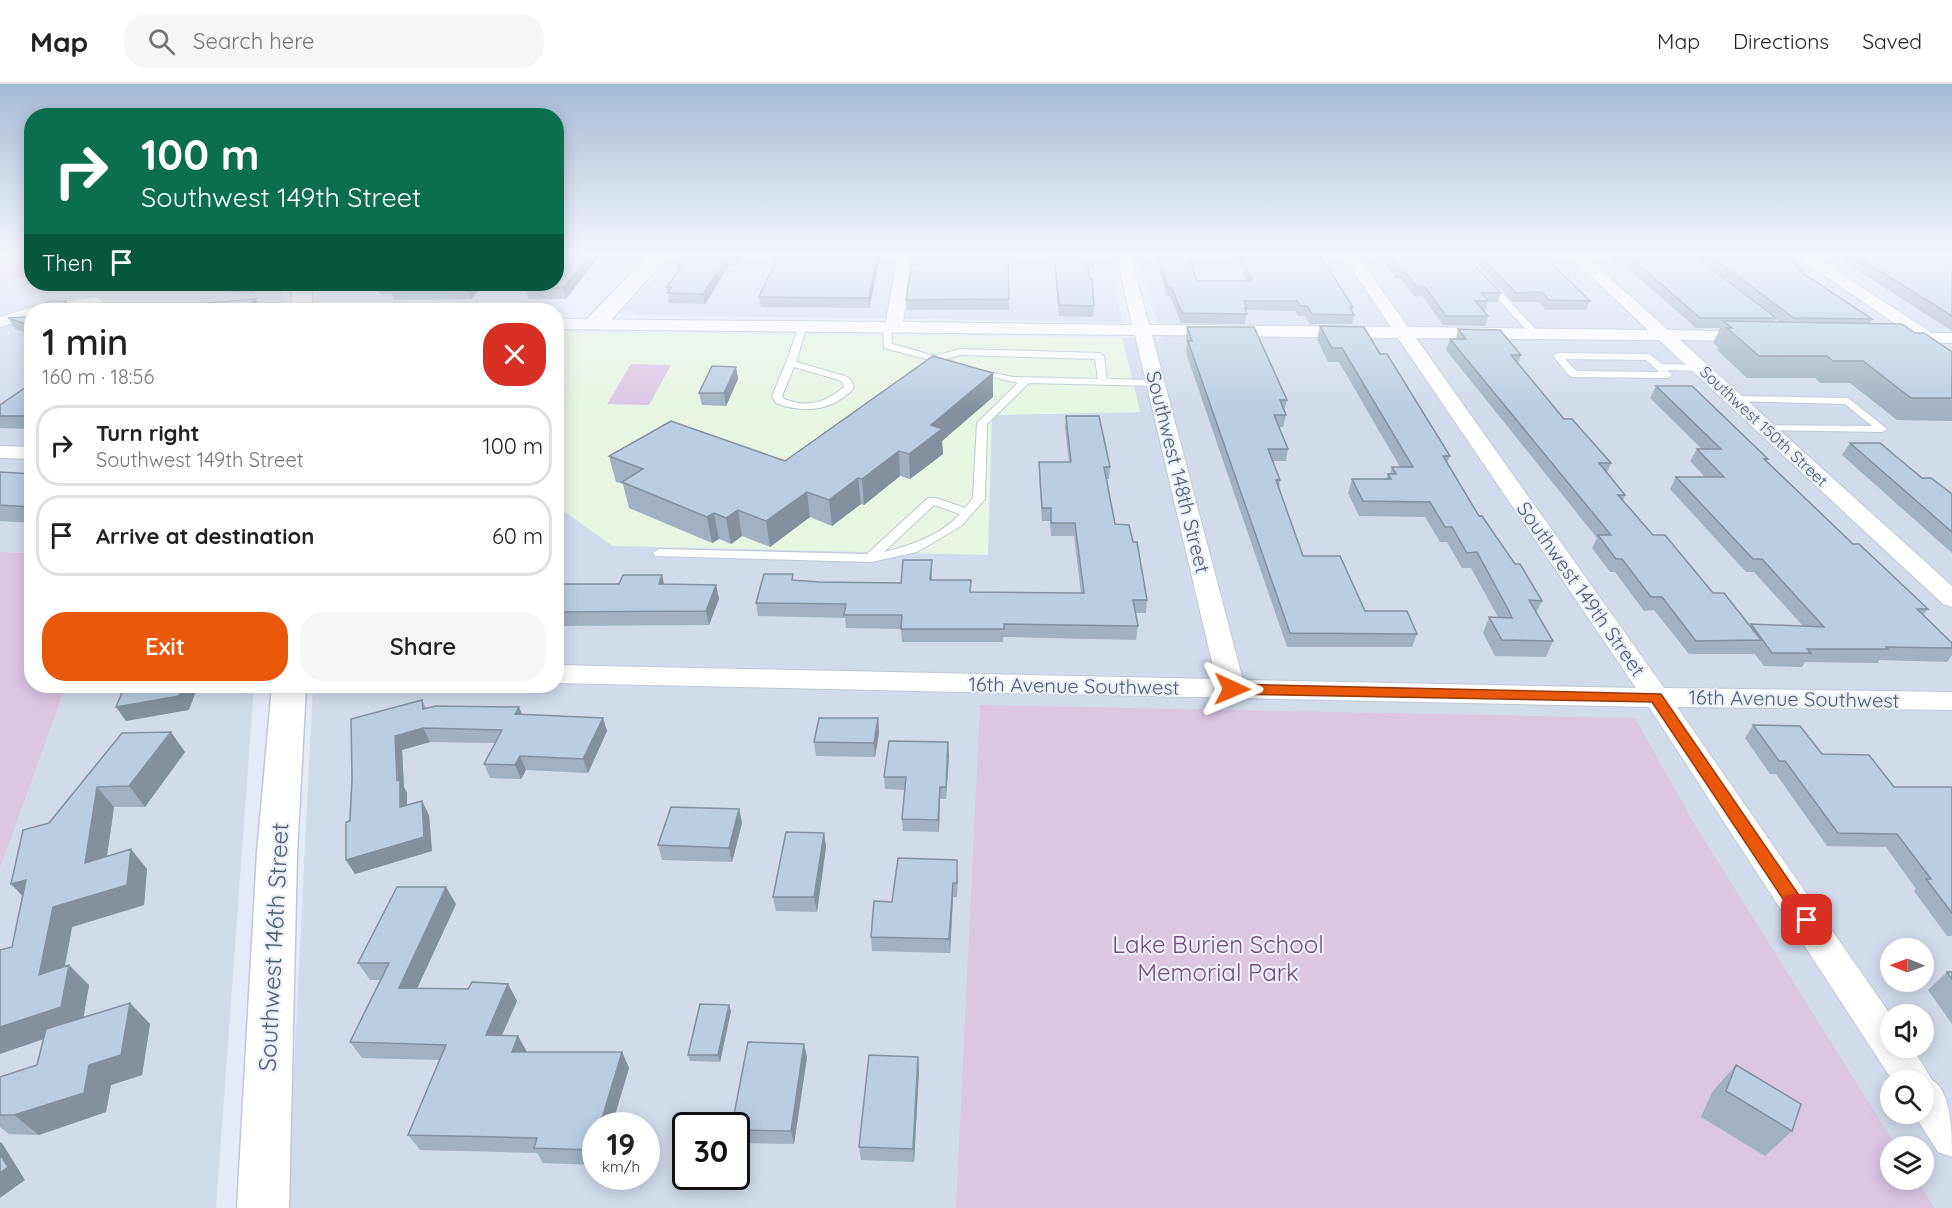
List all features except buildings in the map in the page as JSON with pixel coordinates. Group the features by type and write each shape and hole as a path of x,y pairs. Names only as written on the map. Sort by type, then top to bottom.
{"street":[{"path":"595,324 611,306"},
{"path":"890,327 894,306"},
{"name":"Southwest 148th Street","path":"1136,306 1232,689"},
{"name":"Southwest 149th Street","path":"1385,306 1656,697 1880,1030"},
{"name":"Southwest 150th Street","path":"1633,306 1952,599"},
{"path":"1880,306 1952,354"},
{"path":"0,322 24,314"},
{"path":"564,324 1766,336"},
{"path":"1882,338 1952,338"},
{"path":"0,452 24,453"},
{"name":"16th Avenue Southwest","path":"564,674 1232,689 1952,701"},
{"name":"Southwest 146th Street","path":"256,1205 288,693"},
{"path":"1934,1111 1952,1138"}],"lane":[{"path":"1509,306 1534,333"},
{"path":"791,363 842,378 848,382 849,388 829,404 806,407 780,401 777,396 803,325"},
{"path":"890,327 886,346 957,365"},
{"path":"934,359 960,352 1099,356 1103,382"},
{"path":"1659,367 1667,375 1573,374 1558,356 1649,357 1659,367 1701,368"},
{"path":"968,368 1013,380 1156,384"},
{"path":"659,553 871,558 913,549 934,538 968,513 979,499 982,423 1026,381"},
{"path":"1735,399 1848,400 1882,429 1765,427"},
{"path":"871,558 932,500 968,513"}],"shaded area":[{"path":"0,306 24,306 24,553 0,552"},
{"path":"626,306 1119,306 1122,322 636,315 624,309"},
{"path":"1152,306 1952,306 1952,1208 287,1208 313,693 564,693 564,511 613,546 992,415 1140,412 1122,338 1162,338"},
{"path":"564,332 1122,338 1140,412 992,415 988,555 613,546 565,512"},
{"path":"63,693 253,693 216,1208 0,1208 0,869"}],"green space":[{"path":"631,364 671,365 649,405 607,404"},
{"path":"0,552 24,553 24,693 63,693 0,869"},
{"name":"Lake Burien School Memorial Park","path":"980,705 1635,718 1695,825 1880,1120 1880,1124 1890,1136 1880,1136 1880,1190 1923,1190 1934,1208 956,1208"}],"route":[{"path":"1232,689 1656,697 1807,920"}]}
